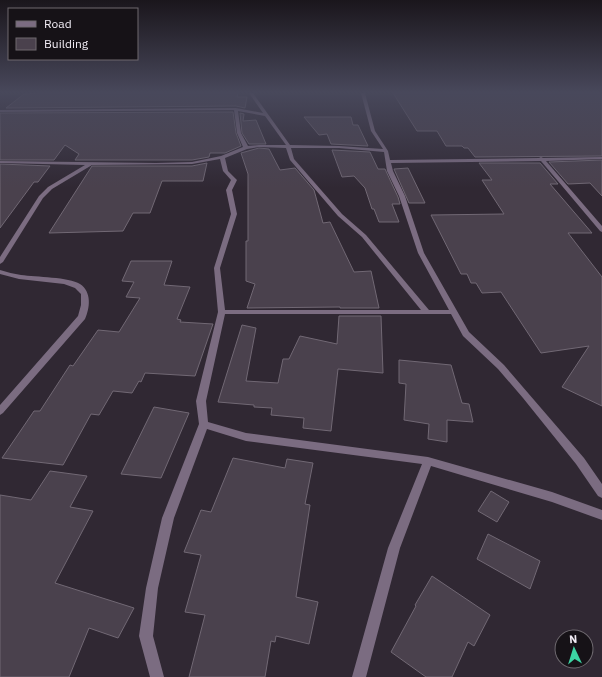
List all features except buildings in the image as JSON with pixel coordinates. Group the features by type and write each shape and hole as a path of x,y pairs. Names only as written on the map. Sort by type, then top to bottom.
{"street":[{"path":"238,125 239,133 246,148"},
{"path":"273,125 288,145 292,159 340,215 364,236 427,312"},
{"path":"370,125 372,131 386,151 390,171 402,196 421,253 452,312 466,334 501,367 580,461 602,493"},
{"path":"0,162 192,163 222,157 246,148 288,145 346,147 386,151"},
{"path":"157,677 146,636 152,588 168,518 204,424 201,401 222,312 217,268 234,214 229,190 234,180 226,172 222,157"},
{"path":"541,158 602,230"},
{"path":"388,162 602,158"},
{"path":"0,262 41,196 50,188 92,162"},
{"path":"0,272 19,277 65,282 78,286 85,294 85,305 82,317 0,411"},
{"path":"222,312 452,312"},
{"path":"204,424 246,437 428,461 552,497 602,515"},
{"path":"359,677 394,548 428,461"}]}
